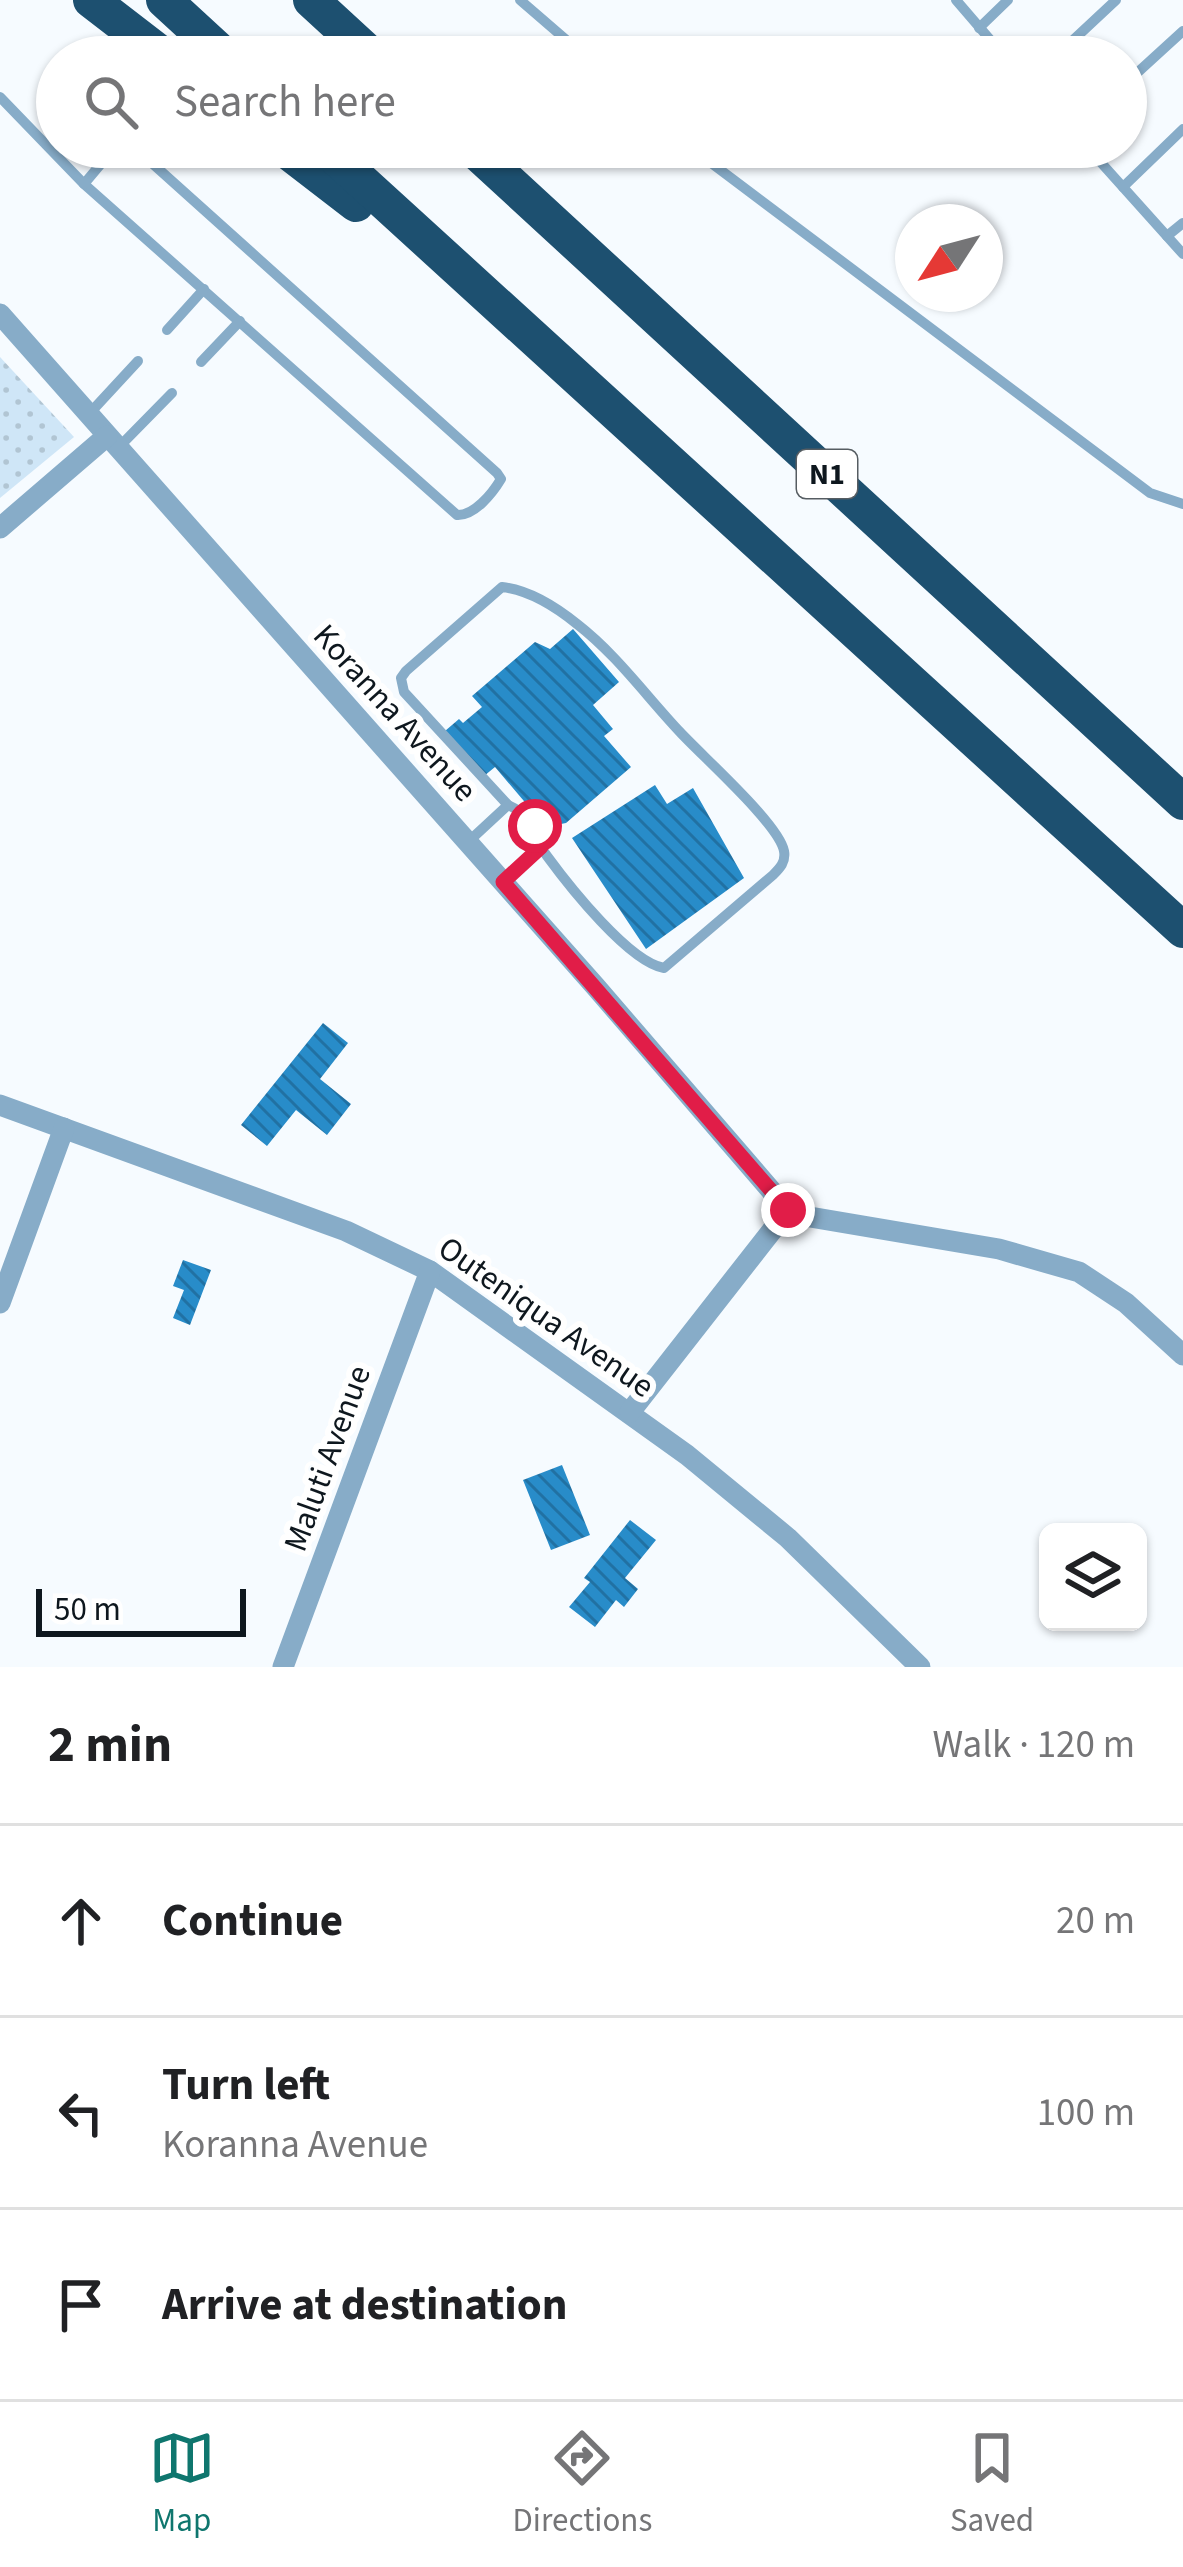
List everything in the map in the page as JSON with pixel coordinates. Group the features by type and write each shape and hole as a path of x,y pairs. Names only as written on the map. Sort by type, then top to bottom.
{"highway":[{"path":"91,0 138,36"},
{"path":"164,0 203,36"},
{"path":"310,0 350,36"},
{"path":"309,168 553,356"},
{"path":"348,168 1183,930"},
{"name":"N1","path":"493,168 1183,802"}],"street":[{"name":"Koranna Avenue","path":"0,314 788,1210"},
{"path":"0,528 113,442"},
{"name":"Outeniqua Avenue","path":"0,1105 346,1231 430,1271 630,1412 788,1538 920,1667"},
{"path":"0,1303 64,1128"},
{"path":"630,1412 788,1210 999,1249 1079,1272 1126,1303 1183,1355"},
{"name":"Maluti Avenue","path":"284,1667 430,1271"}],"lane":[{"path":"520,0 562,36"},
{"path":"956,0 986,36"},
{"path":"979,28 1008,0"},
{"path":"1077,36 1116,0"},
{"path":"1147,64 1183,32"},
{"path":"0,97 36,134"},
{"path":"1147,164 1183,129"},
{"path":"69,168 457,515 472,512 496,487 497,473 157,168"},
{"path":"84,184 97,168"},
{"path":"718,168 1150,494 1183,504"},
{"path":"1105,168 1183,254"},
{"path":"1123,188 1143,168"},
{"path":"1167,236 1183,223"},
{"path":"167,330 204,289"},
{"path":"201,362 240,321"},
{"path":"89,414 138,361"},
{"path":"113,442 172,393"},
{"path":"502,586 561,612 612,654 760,815 784,847 785,857 773,875 705,935 670,965 659,968 620,939 541,847 532,821 508,805 413,705 401,678 502,586"},
{"path":"468,842 508,805"},
{"path":"503,882 541,847"}],"shaded area":[{"path":"0,357 74,437 0,498"}],"building":[{"path":"573,629 619,682 593,705 613,729 604,736 631,767 566,823 546,827 495,767 484,776 445,731 482,707 472,696 535,642 550,649"},
{"path":"655,785 667,804 693,788 744,878 646,949 572,838"},
{"path":"323,1023 348,1043 320,1079 351,1104 327,1135 296,1110 267,1146 241,1125"},
{"path":"183,1260 211,1270 190,1325 173,1318 184,1290 173,1286"},
{"path":"562,1465 590,1535 551,1550 523,1480"},
{"path":"630,1520 656,1540 625,1578 638,1589 624,1607 616,1600 595,1627 569,1607 590,1582 584,1578"}],"route":[{"path":"535,826 541,847 503,882 788,1210"}]}
